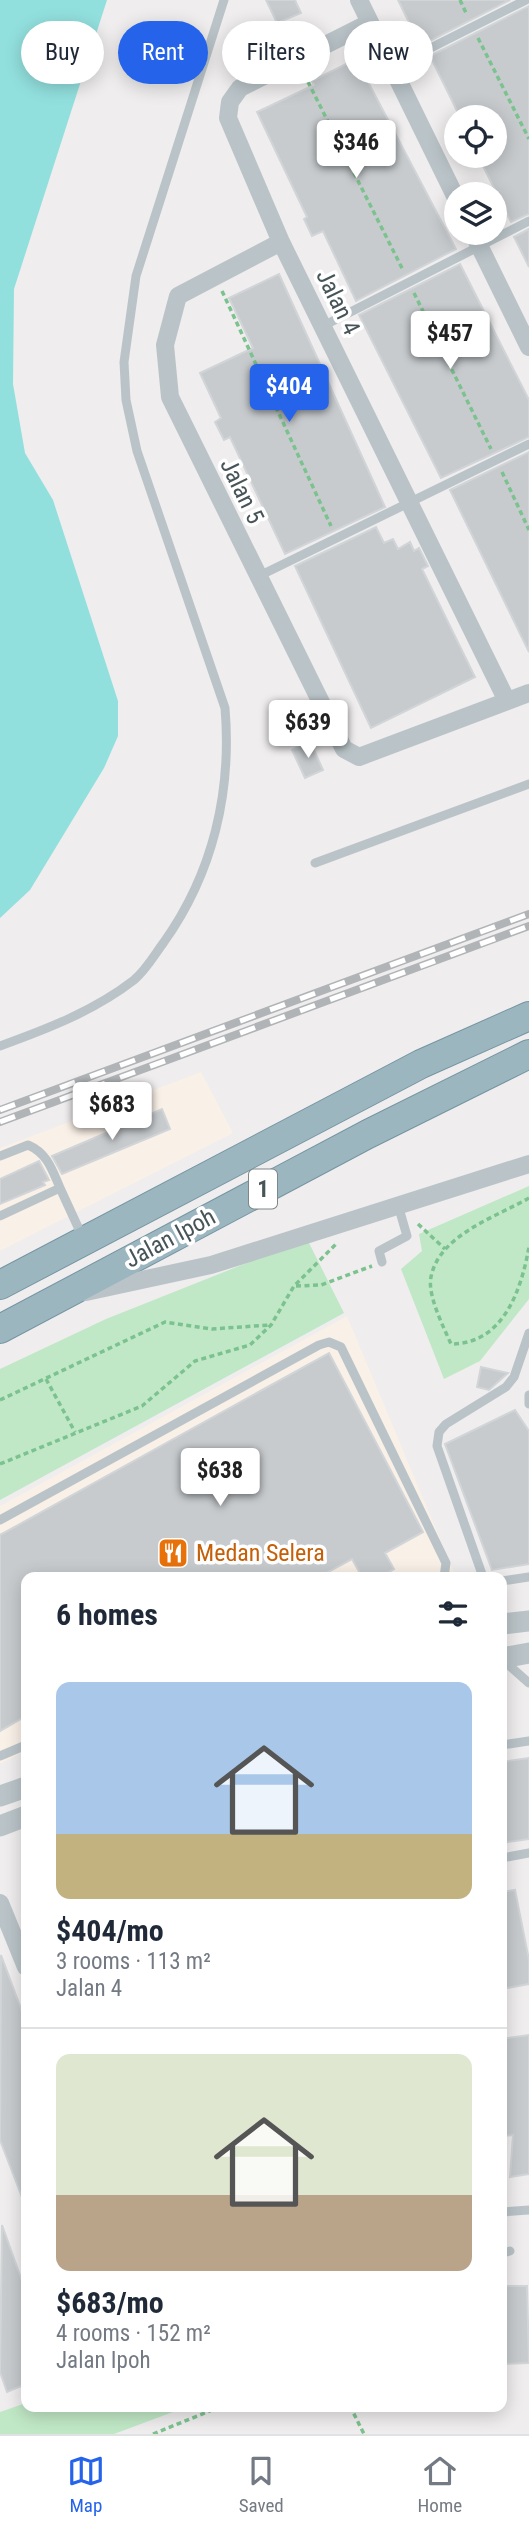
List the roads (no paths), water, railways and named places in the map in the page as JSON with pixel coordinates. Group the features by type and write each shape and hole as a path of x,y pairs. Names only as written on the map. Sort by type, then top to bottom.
{"highway":[{"name":"Jalan Ipoh","path":"0,1285 421,1064 529,1016"},
{"name":"Jalan Ipoh","path":"0,1329 368,1133 529,1054"}],"street":[{"path":"359,0 368,21"},
{"name":"Jalan 4","path":"344,36 240,88 230,102 228,118 281,242 507,701"},
{"path":"399,84 448,182"},
{"name":"Jalan 5","path":"281,242 178,296 164,345 170,397 256,577 344,749 359,757 507,701"},
{"path":"479,245 529,347"},
{"path":"507,701 529,693"},
{"path":"52,1300 211,1265 529,1164"},
{"path":"507,1624 529,1621"},
{"path":"507,1658 529,1653"},
{"path":"0,1796 21,1789"},
{"path":"0,1826 21,1818"},
{"path":"0,1903 8,1942 21,1960"}],"lane":[{"path":"0,1046 69,1020 136,979 180,920 206,867 216,827 224,787 228,742 225,708 137,451 126,400 124,362 136,276 223,0"},
{"path":"433,47 526,0"},
{"path":"507,228 529,221"},
{"path":"323,326 465,245"},
{"path":"256,577 529,444"},
{"path":"315,863 529,784"},
{"path":"0,1156 28,1145 39,1150 49,1161 84,1241"},
{"path":"0,1216 60,1188"},
{"path":"382,1262 379,1251 407,1236 398,1205"},
{"path":"481,1572 437,1446 439,1432 446,1424 506,1387 514,1377 529,1333"},
{"path":"0,1520 319,1345 329,1342 341,1347 446,1563 445,1572"},
{"path":"529,1395 529,1404"},
{"path":"507,1580 529,1577"},
{"path":"507,1663 529,1683"},
{"path":"507,1744 529,1741"},
{"path":"0,1756 21,1747"},
{"path":"507,1857 529,1853"},
{"path":"507,2212 529,2210"}],"water":[{"path":"0,0 107,0 100,21 21,21 21,84 80,84 14,289 13,384 25,453 53,500 118,701 118,736 104,768 30,890 0,918"}],"railway":[{"path":"0,1110 529,914"},
{"path":"0,1122 529,926"}],"place":[{"name":"Medan Selera","path":"173,1553"}]}
